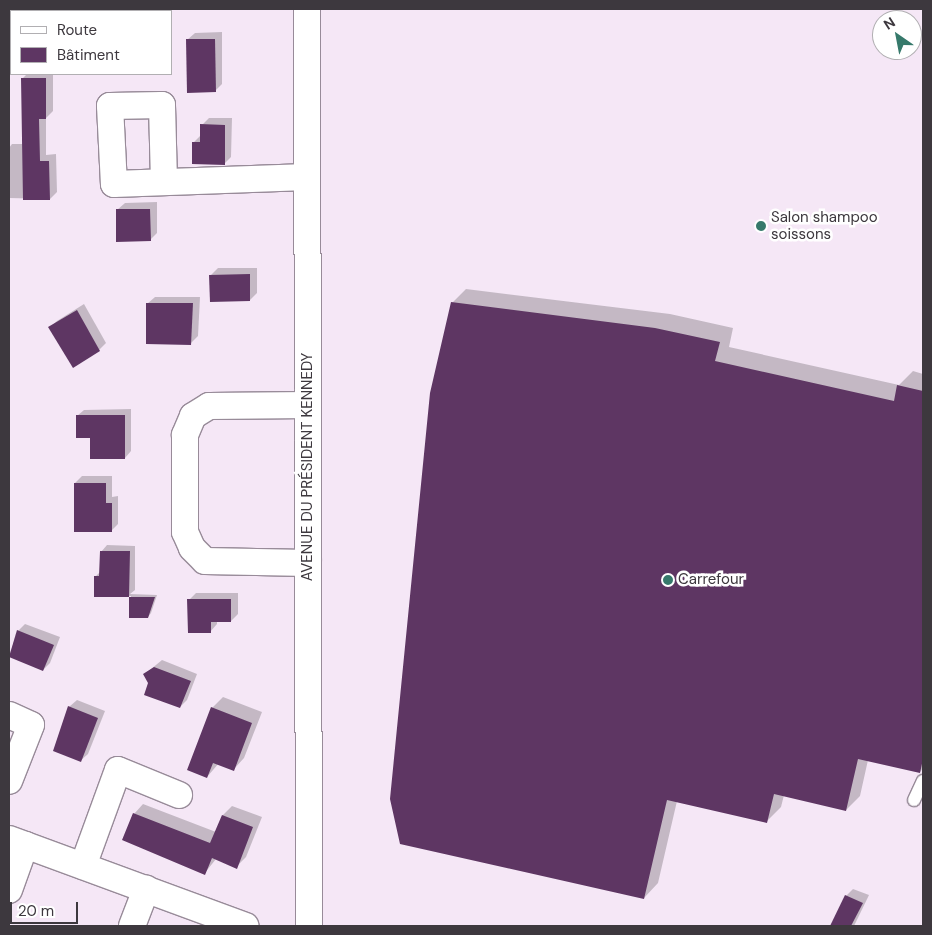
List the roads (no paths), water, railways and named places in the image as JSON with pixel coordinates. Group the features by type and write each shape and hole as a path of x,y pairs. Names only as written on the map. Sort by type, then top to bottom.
{"street":[{"name":"AVENUE DU PRÉSIDENT KENNEDY","path":"307,9 309,926"},
{"path":"164,182 307,176"},
{"path":"308,404 209,406 193,416 185,435 185,454 186,532 192,548 205,560 308,563"},
{"path":"9,715 30,725 9,781"},
{"path":"83,866 118,770 179,795"},
{"path":"9,890 17,842 246,926"},
{"path":"132,926 146,889"}],"lane":[{"path":"914,800 923,781"}],"place":[{"name":"Salon shampoo soissons","path":"761,226"},
{"name":"Carrefour","path":"668,580"}]}
